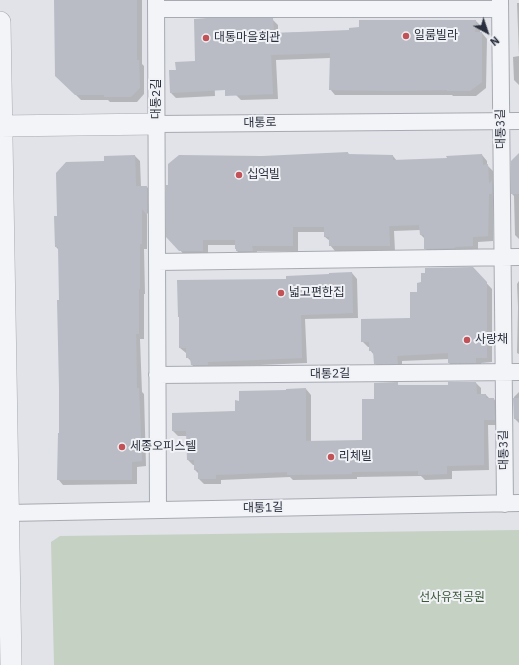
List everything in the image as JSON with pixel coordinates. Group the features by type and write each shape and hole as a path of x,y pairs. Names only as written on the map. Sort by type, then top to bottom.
{"street":[{"name":"대통2길","path":"158,510 156,4 500,4"},
{"name":"대통3길","path":"500,4 502,257 511,372 512,504"},
{"path":"0,22 2,253 11,665"},
{"name":"대통로","path":"1,126 519,121"},
{"path":"157,262 519,257"},
{"name":"대통2길","path":"158,375 511,372"},
{"name":"대통1길","path":"8,513 512,504"}],"green space":[{"name":"선사유적공원","path":"519,530 519,665 54,665 51,542 60,536"}],"building":[{"path":"54,0 137,0 137,60 139,60 140,88 131,97 75,95 55,76"},
{"path":"273,18 274,33 349,30 349,28 359,27 359,20 476,20 475,32 482,32 482,82 470,91 329,90 330,53 271,55 273,94 225,96 225,90 170,93 169,70 176,70 175,62 195,61 194,19"},
{"path":"348,152 348,154 393,155 393,160 447,158 446,156 482,154 483,165 488,164 489,184 492,180 492,194 489,194 488,236 473,237 473,246 424,249 424,235 420,235 419,225 389,226 390,246 329,246 329,237 324,237 324,227 293,227 293,246 252,246 253,251 236,251 235,240 203,240 203,251 179,251 166,237 166,185 168,185 168,164 179,155 262,156"},
{"path":"519,153 519,194 511,194 511,161"},
{"path":"135,155 136,186 147,186 147,215 142,209 139,334 136,334 137,388 139,388 142,461 132,462 132,480 57,480 59,388 57,300 59,300 58,247 55,247 54,216 57,216 56,173 66,162 104,161 104,156"},
{"path":"473,267 487,282 487,358 476,358 476,363 448,363 448,353 397,356 398,364 374,364 373,351 369,351 369,342 361,342 361,319 410,318 410,292 417,292 417,283 421,282 421,273 425,273 425,268"},
{"path":"352,272 353,313 301,315 302,358 208,362 208,365 191,365 190,358 186,358 186,348 179,348 177,280 286,279 286,276"},
{"path":"398,382 398,385 448,385 448,382 476,382 477,394 486,394 486,398 494,398 495,420 484,420 484,465 447,466 447,474 418,475 418,471 287,475 287,472 216,475 216,479 198,479 198,470 194,470 194,460 187,460 186,431 172,431 172,413 235,411 235,400 239,401 239,391 306,388 306,441 362,440 362,399 374,399 374,383"},
{"path":"513,398 519,398 519,419 514,419"}],"place":[{"name":"일룸빌라","path":"406,36"},
{"name":"대통마을회관","path":"206,38"},
{"name":"십억빌","path":"239,175"},
{"name":"넓고편한집","path":"281,293"},
{"name":"사랑채","path":"467,340"},
{"name":"세종오피스텔","path":"122,447"},
{"name":"리체빌","path":"331,457"}]}
